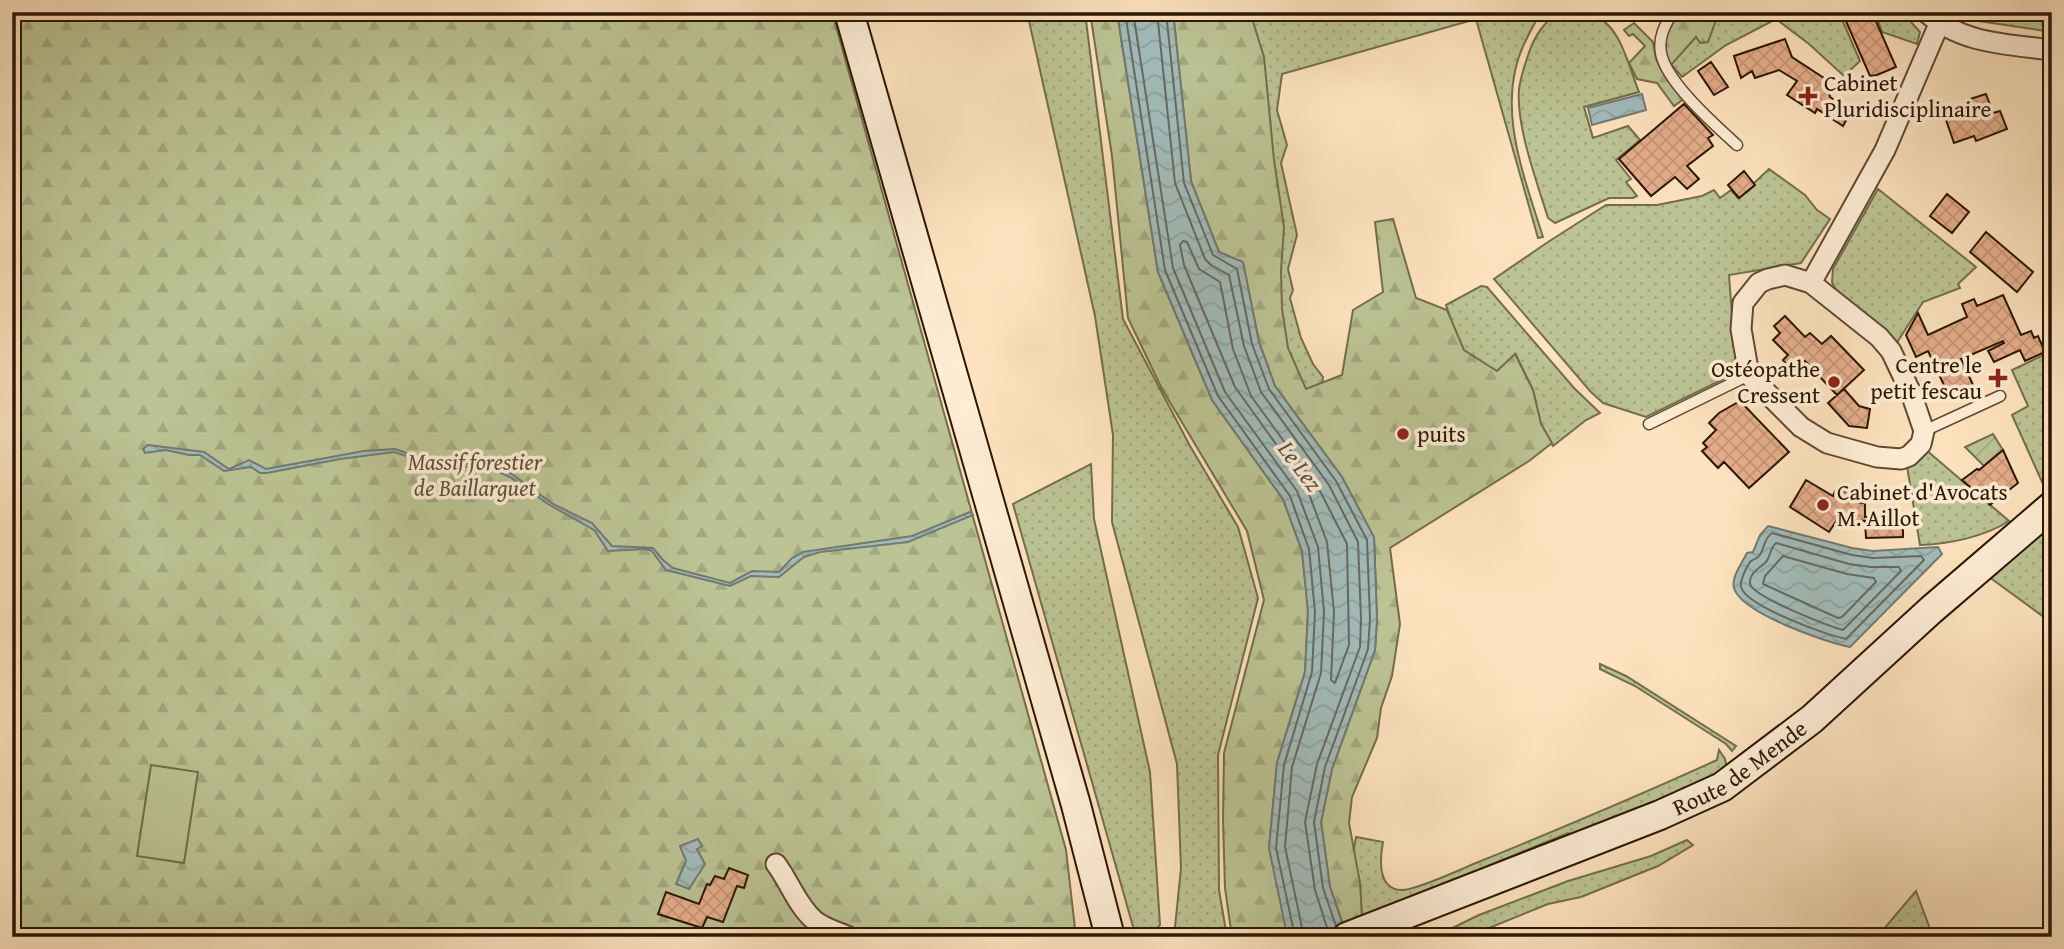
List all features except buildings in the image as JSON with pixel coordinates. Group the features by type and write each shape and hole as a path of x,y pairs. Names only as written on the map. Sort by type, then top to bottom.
{"main road":[{"path":"849,12 1085,837 1110,937"},
{"name":"Route de Mende","path":"1356,933 1576,848 1722,787 1812,719 1931,610 2052,506"},
{"path":"1085,837 1100,937"}],"street":[{"path":"1811,283 1885,150 1932,18 1966,37 2052,50"},
{"path":"1776,277 1799,278 1811,283 1886,344 1911,393 1924,431 1921,444 1909,456 1901,459 1850,451 1827,443 1801,427 1749,375 1741,320 1746,296 1759,283 1776,277"},
{"path":"776,864 787,878 804,910 816,922 849,937"}],"lane":[{"path":"1673,12 1662,32 1661,52 1664,63 1684,91 1737,145"},
{"path":"1649,424 1749,375"},
{"path":"1924,431 2000,396"}],"green space":[{"name":"Massif forestier de Baillarguet","path":"12,12 832,12 1066,850 1076,937 12,937"},
{"path":"1027,12 1085,12 1123,319 1190,446 1238,527 1258,598 1218,755 1219,890 1227,937 1174,937 1181,868 1177,764 1112,522 1113,435 1095,316"},
{"path":"1090,12 1117,12 1158,272 1212,400 1283,499 1302,551 1308,609 1305,672 1277,763 1269,848 1289,937 1232,937 1225,888 1224,753 1264,600 1247,531 1162,389 1128,318 1112,156"},
{"path":"1173,12 1250,12 1264,57 1274,160 1284,227 1282,309 1288,348 1306,389 1342,375 1353,310 1383,292 1375,222 1393,219 1416,298 1447,310 1464,350 1497,371 1515,354 1533,390 1541,424 1552,443 1529,461 1390,548 1400,624 1392,676 1381,708 1377,738 1352,797 1349,823 1360,883 1362,918 1343,924 1330,887 1321,822 1332,769 1375,650 1377,619 1374,538 1342,477 1275,386 1259,342 1243,263 1219,252 1191,181"},
{"path":"1185,12 1543,12 1531,29 1517,64 1512,88 1512,113 1520,163 1543,237 1538,238 1476,19 1282,74 1277,110 1287,145 1281,163 1297,235 1288,269 1293,290 1290,298 1301,338 1313,364 1323,377 1321,390 1304,398 1283,379"},
{"path":"1563,12 1591,14 1610,27 1622,47 1639,92 1584,107 1593,138 1628,126 1640,140 1616,160 1631,179 1626,182 1637,196 1609,198 1555,223 1548,218 1528,154 1521,120 1519,89 1536,36 1548,21"},
{"path":"1678,12 1712,12 1716,20 1708,42 1700,43 1696,37 1671,65 1665,52 1665,38"},
{"path":"1680,12 1839,12 1860,61 1844,76 1776,19 1726,45 1682,77 1671,64"},
{"path":"1875,12 1902,12 1920,32 1917,44 1882,32"},
{"path":"1941,12 2052,12 2052,32 1945,16"},
{"path":"1634,23 1653,42 1661,69 1685,98 1674,106 1657,83 1637,79 1629,63 1645,46 1633,34 1629,36 1624,30"},
{"path":"1769,169 1805,195 1817,210 1830,219 1801,263 1729,275 1736,368 1734,374 1646,417 1603,403 1494,279 1606,205 1657,205 1702,196 1714,190 1720,198 1731,190 1738,198"},
{"path":"1878,189 1976,267 1958,284 1960,288 1923,302 1896,344 1839,296 1832,282 1833,269"},
{"path":"1481,286 1487,287 1574,388 1600,413 1586,420 1553,446 1541,424 1533,390 1516,355 1497,371 1463,355 1446,305"},
{"path":"2052,351 2052,488 2047,493 2012,415 2028,406 2012,370"},
{"path":"1993,434 2003,450 1984,466 1965,447"},
{"path":"1925,449 2009,521 1966,539 1920,545 1907,466"},
{"path":"1091,464 1094,519 1150,772 1160,925 1149,937 1136,937 1013,504"},
{"path":"2052,518 2052,623 1989,577"},
{"path":"1600,664 1626,676 1736,746 1732,751 1726,744 1635,686 1600,669"},
{"path":"1719,750 1727,769 1712,778 1576,836 1568,833 1362,918 1360,883 1353,854 1356,837 1383,842 1381,864 1384,879 1388,884 1401,890 1417,887 1717,760"},
{"path":"151,765 198,772 184,863 137,856"},
{"path":"1687,840 1693,845 1658,866 1581,897 1548,904 1467,937 1434,937 1479,915 1568,881 1651,856"},
{"path":"1916,891 1933,937 1877,937"}],"water":[{"name":"Le Lez","path":"1117,12 1173,12 1191,181 1219,252 1243,262 1259,342 1275,386 1342,477 1374,537 1377,619 1375,650 1332,769 1321,822 1330,887 1347,937 1289,937 1286,930 1269,848 1277,763 1305,672 1308,612 1302,551 1283,499 1212,400 1158,272"},
{"path":"1642,94 1646,110 1592,125 1588,108"},
{"path":"148,445 204,452 229,469 249,460 266,469 364,451 395,449 439,464 497,466 553,504 592,523 612,546 653,548 673,568 730,583 752,571 779,572 792,558 803,552 912,536 970,512 973,515 908,542 820,552 804,557 779,577 751,576 730,586 666,570 652,551 646,549 608,551 594,530 548,504 510,477 488,467 440,467 394,452 267,473 260,473 251,467 224,471 200,455 166,450 145,453 143,449"},
{"path":"1768,526 1852,548 1873,551 1938,547 1942,554 1850,647 1785,625 1740,598 1733,584 1735,575 1747,553 1753,552 1760,535"},
{"path":"698,839 702,846 697,849 705,864 689,889 676,884 686,861 680,846"}],"place":[{"name":"Cabinet Pluridisciplinaire","path":"1808,96"},
{"name":"Centre le petit fescau","path":"1998,378"},
{"name":"Ostéopathe Cressent","path":"1834,382"},
{"name":"puits","path":"1403,434"},
{"name":"Cabinet d'Avocats M. Aillot","path":"1823,505"}]}
